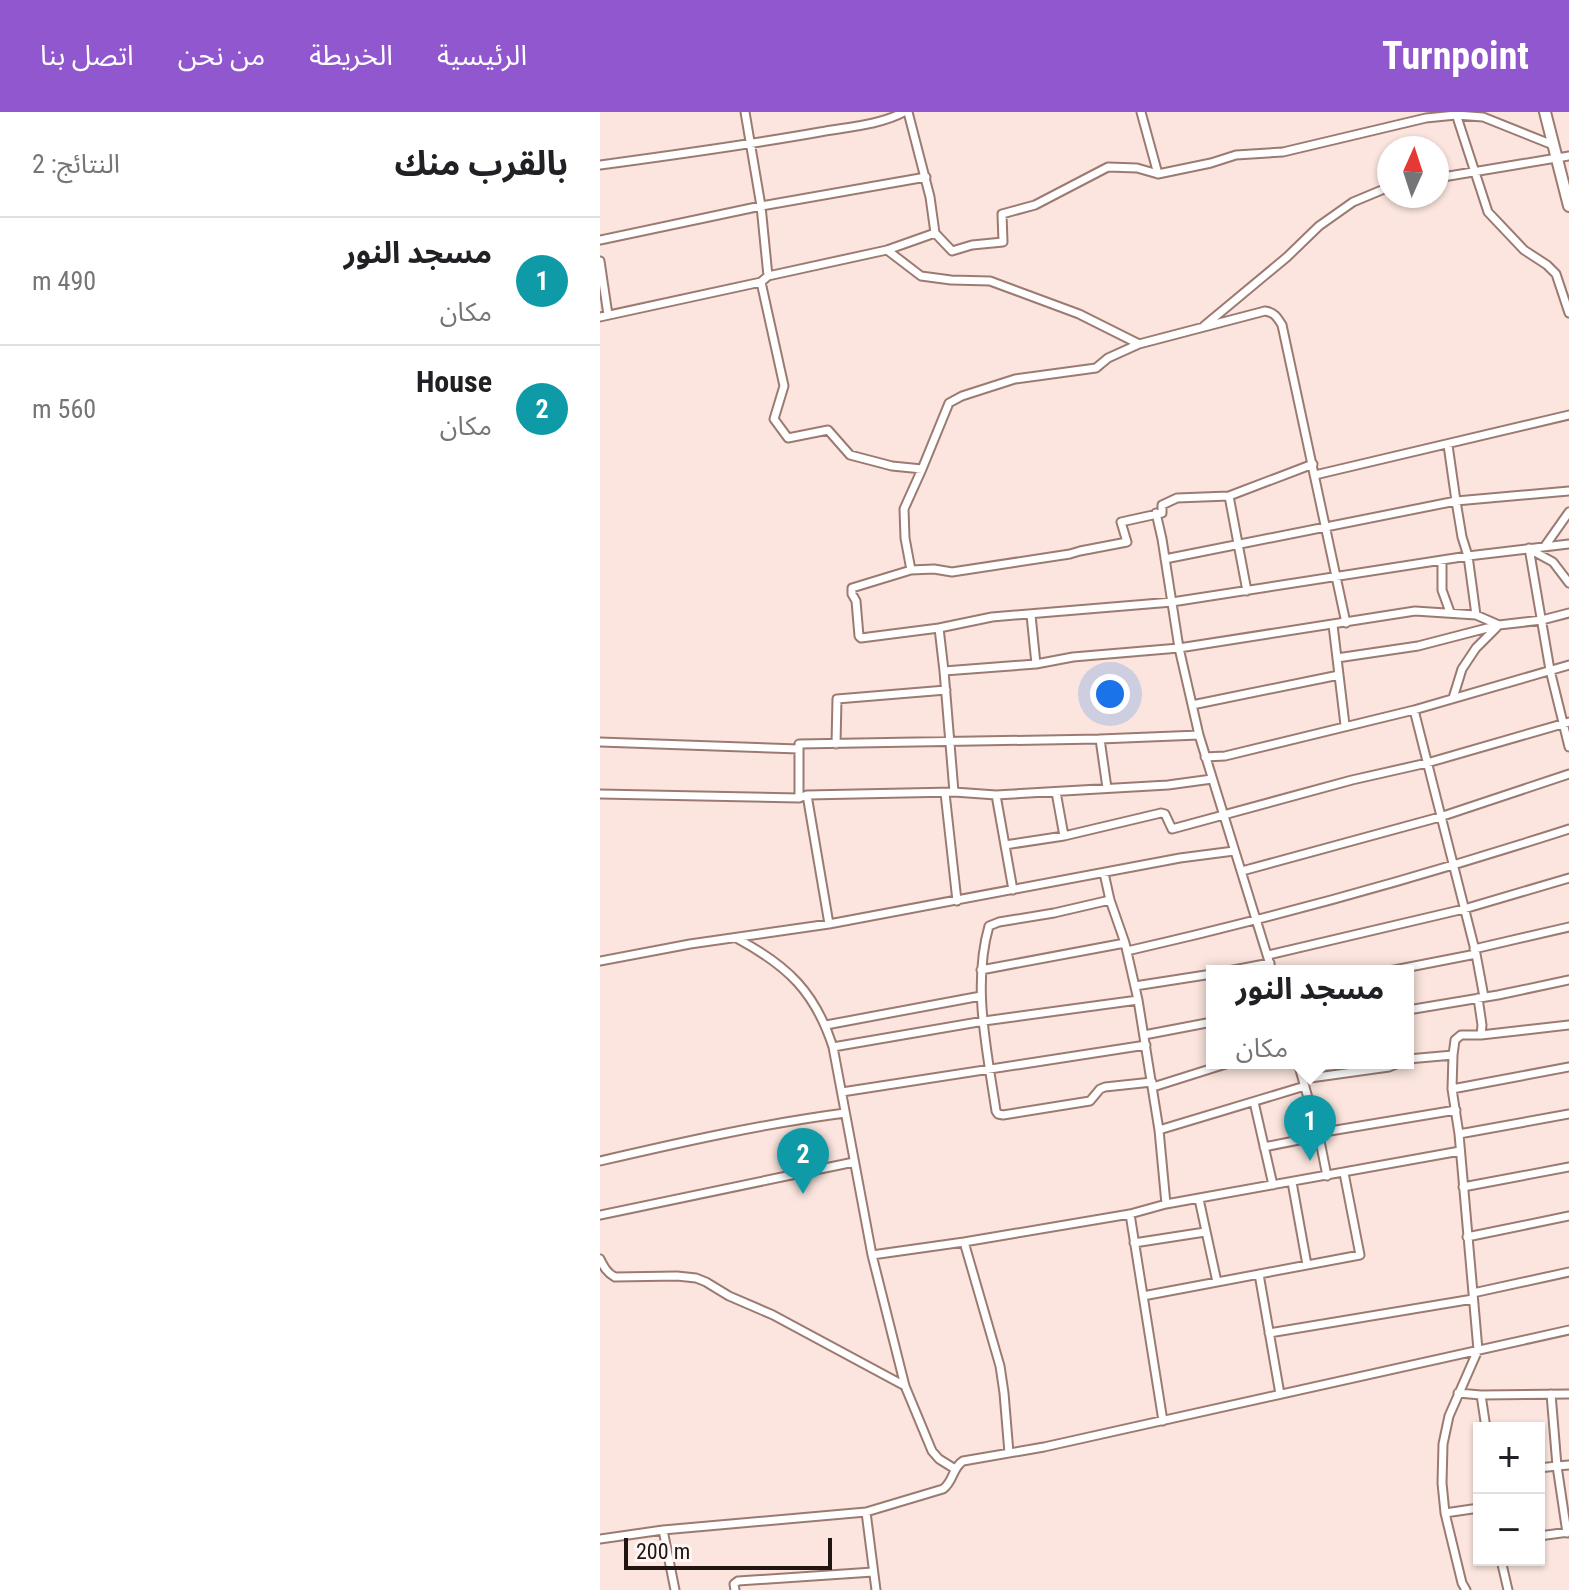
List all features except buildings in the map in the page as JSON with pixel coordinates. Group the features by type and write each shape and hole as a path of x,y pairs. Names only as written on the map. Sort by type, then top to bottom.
{"highway":[{"path":"1545,112 1569,206"}],"street":[{"path":"745,112 761,206 765,279 784,386 774,419 788,438 828,430 850,455 892,466 922,469"},
{"path":"867,112 869,123"},
{"path":"600,165 750,144 869,123 906,112 926,177 935,233 952,251 972,245 1003,242 1002,214 1035,205 1108,167 1137,168 1158,174 1236,155 1283,152 1455,113 1483,117 1553,145"},
{"path":"1141,112 1158,174"},
{"path":"1455,113 1488,212 1524,250 1556,274 1569,313"},
{"path":"1449,176 1569,156"},
{"path":"600,240 761,206 926,177"},
{"path":"1202,327 1287,257 1319,226 1353,202 1377,192"},
{"path":"600,261 604,316 887,250 935,233"},
{"path":"887,250 921,276 990,281 1079,314 1139,344"},
{"path":"911,570 904,509 949,403 1015,379 1096,368 1108,358 1139,344 1265,311 1278,318 1282,325 1346,623"},
{"path":"1315,475 1569,415"},
{"path":"1448,445 1476,615"},
{"path":"1313,464 1229,496 1177,498 1162,505 1162,513 1121,522 1127,542 952,572 911,570 852,588 859,636 939,628 992,617 1172,602 1468,556 1569,544"},
{"path":"1165,559 1456,501 1569,491"},
{"path":"1229,496 1247,591"},
{"path":"1545,546 1569,512"},
{"path":"1156,513 1179,648 1199,735 1270,963 1569,878"},
{"path":"1529,548 1553,562 1569,583"},
{"path":"1529,548 1550,670 1566,724 1569,747"},
{"path":"1442,561 1442,590 1450,612"},
{"path":"944,671 1179,648 1415,611 1476,615 1499,625"},
{"path":"1337,658 1418,646 1499,625 1569,613"},
{"path":"1031,615 1036,664"},
{"path":"1333,625 1345,725"},
{"path":"1453,698 1462,669 1476,648 1499,625"},
{"path":"939,628 954,792"},
{"path":"1205,757 1225,756 1414,710 1569,665"},
{"path":"1192,705 1339,675"},
{"path":"836,744 837,699 946,690"},
{"path":"1414,710 1475,952 1481,998 1481,1035"},
{"path":"1005,845 1064,836 1161,813 1168,816 1172,829 1566,724"},
{"path":"829,924 803,797 799,744 1199,735"},
{"path":"1100,739 1107,788"},
{"path":"600,742 799,749"},
{"path":"1242,871 1440,817 1569,774"},
{"path":"600,794 803,797 954,792 996,795 1168,785 1212,779"},
{"path":"1056,792 1064,836"},
{"path":"945,793 957,901"},
{"path":"996,795 1013,890"},
{"path":"981,970 1126,947 1258,921 1453,866 1569,829"},
{"path":"600,961 690,944 829,924 1234,851"},
{"path":"1104,873 1138,1000 1153,1084 1166,1204"},
{"path":"1110,900 989,926 984,943 981,996 996,1111 1003,1115 1090,1101 1105,1087 1153,1084 1207,1069"},
{"path":"1414,965 1569,927"},
{"path":"736,938 785,969 812,1000 826,1025 833,1047 872,1255 905,1386 932,1451 955,1469"},
{"path":"1135,986 1206,975"},
{"path":"1414,1009 1569,980"},
{"path":"826,1025 981,996"},
{"path":"833,1047 984,1021 1138,1000"},
{"path":"1144,1035 1206,1023"},
{"path":"1466,1590 1445,1513 1442,1483 1443,1444 1449,1416 1478,1350 1459,1134 1452,1089 1453,1055 1461,1035 1569,1025"},
{"path":"842,1092 1146,1045"},
{"path":"1414,1058 1453,1055"},
{"path":"1452,1089 1569,1067"},
{"path":"1300,1069 1327,1176"},
{"path":"1159,1130 1254,1102 1304,1083 1378,1069"},
{"path":"1254,1102 1273,1185"},
{"path":"1264,1147 1318,1134 1456,1110"},
{"path":"600,1161 720,1133 845,1113"},
{"path":"1459,1134 1569,1114"},
{"path":"872,1255 1130,1214 1166,1204 1460,1151"},
{"path":"600,1215 854,1162"},
{"path":"1463,1187 1569,1167"},
{"path":"1143,1296 1360,1255 1344,1173"},
{"path":"1292,1182 1307,1265"},
{"path":"1199,1199 1217,1282"},
{"path":"1130,1214 1163,1421"},
{"path":"1467,1237 1569,1216"},
{"path":"1134,1243 1205,1232"},
{"path":"964,1242 1000,1366 1009,1453"},
{"path":"600,1259 604,1268 615,1277 677,1276 706,1282 905,1386"},
{"path":"1269,1333 1473,1296 1569,1272"},
{"path":"1259,1274 1280,1394"},
{"path":"600,1539 663,1530 866,1512 943,1489 963,1461 1044,1447 1569,1330"},
{"path":"1458,1393 1569,1394"},
{"path":"1545,1535 1568,1532 1557,1466 1551,1394"},
{"path":"1481,1395 1485,1422"},
{"path":"1545,1467 1569,1465"},
{"path":"1445,1513 1473,1509"},
{"path":"866,1512 876,1590"},
{"path":"663,1530 675,1590"},
{"path":"1502,1566 1508,1590"},
{"path":"735,1590 734,1584 738,1581 873,1572"}],"place":[{"name":"مسجد النور","path":"1310,1161"},
{"name":"House","path":"803,1194"}]}
